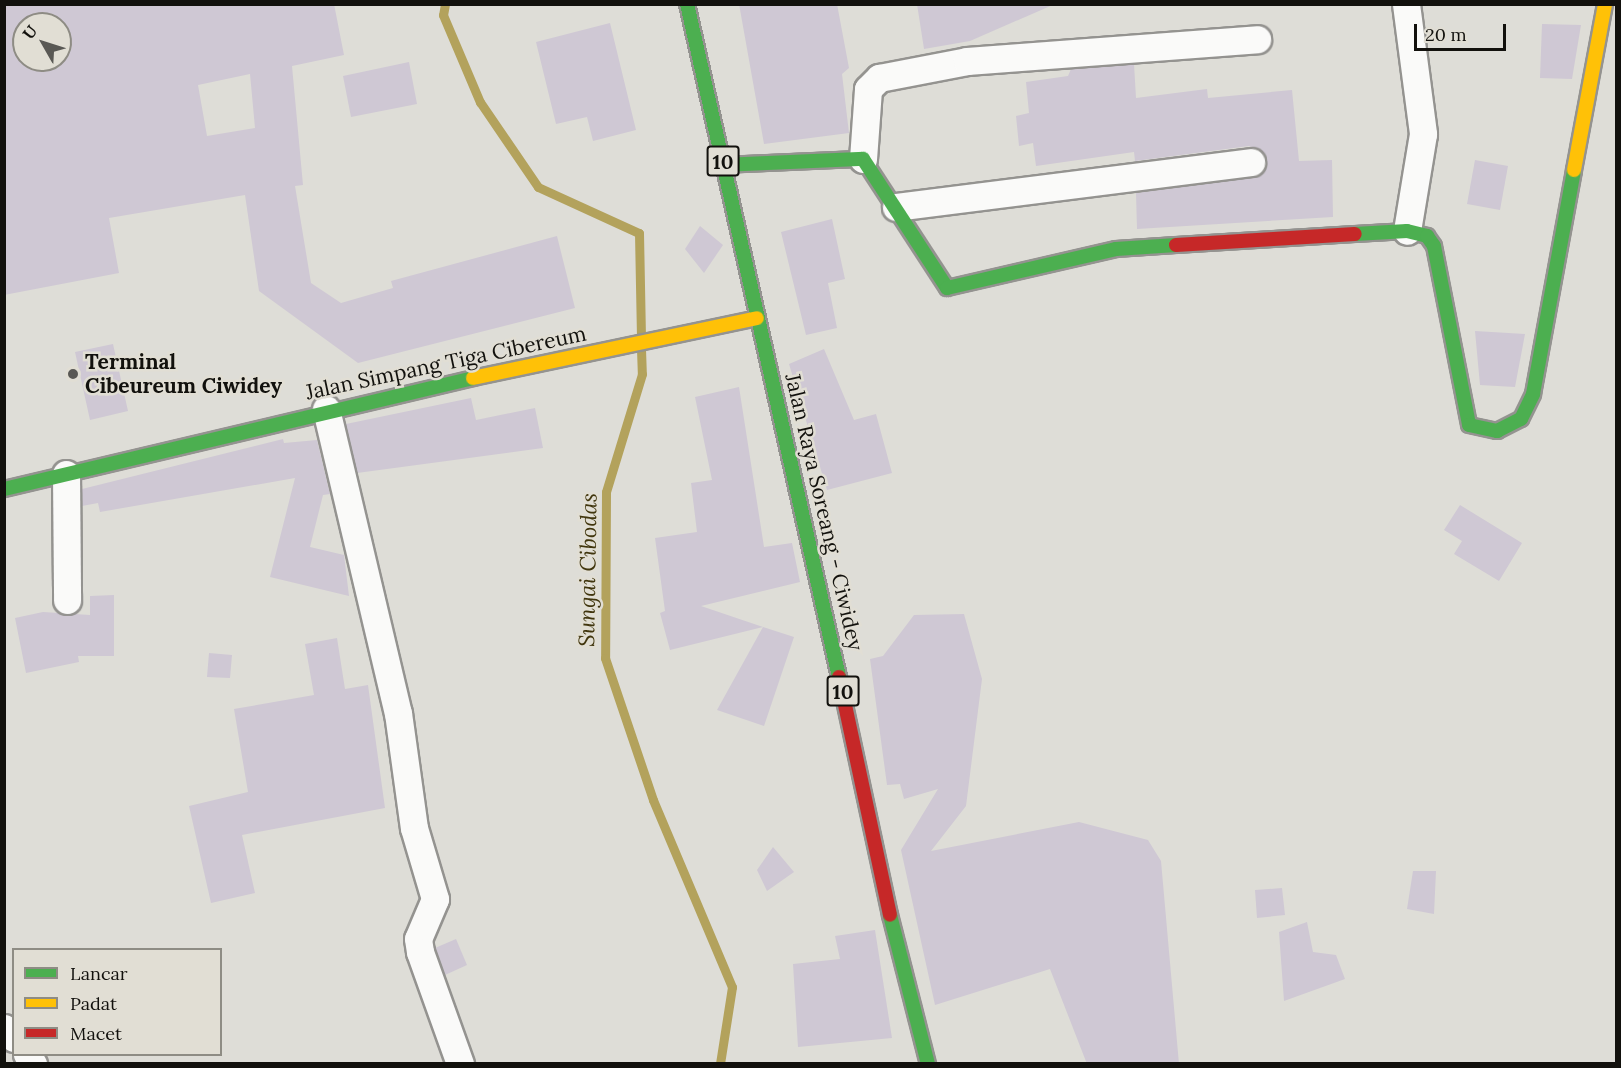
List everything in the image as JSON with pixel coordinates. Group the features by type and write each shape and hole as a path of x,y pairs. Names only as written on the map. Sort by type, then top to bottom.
{"main road":[{"name":"Jalan Raya Soreang - Ciwidey","path":"687,4 757,318 813,551 878,866 928,1064"},
{"path":"723,165 863,159 896,207 940,281 958,289 1116,249 1407,231 1427,236 1434,246 1469,425 1497,431 1521,419 1533,394 1605,4"},
{"name":"Jalan Simpang Tiga Cibereum","path":"4,489 326,410 757,318"}],"street":[{"path":"1406,4 1423,134 1407,231"},
{"path":"863,159 868,89 879,78 967,61 1257,39"},
{"path":"896,207 1251,162"},
{"path":"326,410 398,713 414,828 435,899 418,939 420,952 460,1064"},
{"path":"66,474 67,600"}],"building":[{"path":"4,4 334,4 344,55 292,66 303,185 295,186 311,283 341,303 393,288 391,281 557,236 575,308 358,363 259,291 245,195 109,218 119,273 4,295","holes":["250,74 255,128 207,136 198,85"]},
{"path":"739,4 837,4 849,68 842,74 849,133 764,144"},
{"path":"917,4 1055,4 970,41 924,49"},
{"path":"610,23 636,130 593,141 587,117 556,124 536,42"},
{"path":"1542,24 1581,25 1572,79 1540,78"},
{"path":"409,62 417,104 351,117 343,76"},
{"path":"1134,64 1136,98 1207,89 1208,98 1292,90 1299,161 1332,160 1333,217 1137,229 1136,193 1254,177 1266,168 1264,153 1249,146 1135,161 1134,152 1036,166 1033,143 1019,146 1016,116 1029,113 1026,82 1068,76 1071,69"},
{"path":"1475,160 1508,166 1500,210 1467,204"},
{"path":"832,219 845,279 828,283 837,328 806,335 781,232"},
{"path":"700,226 723,245 704,273 685,249"},
{"path":"1475,331 1525,334 1515,387 1480,385"},
{"path":"113,344 128,411 90,420 75,352"},
{"path":"824,349 854,420 876,414 892,473 827,490 789,364"},
{"path":"739,387 764,547 792,543 800,582 701,606 763,627 670,650 660,613 665,611 655,538 697,532 691,483 712,480 695,397"},
{"path":"471,398 476,420 535,408 543,448 357,473 346,424"},
{"path":"283,439 284,443 317,440 330,494 323,495 310,547 344,555 349,596 270,577 295,478 100,512 98,503 82,506 82,489"},
{"path":"1460,505 1522,543 1499,581 1454,554 1462,541 1444,530"},
{"path":"114,595 114,656 78,656 79,662 26,673 15,618 43,612 90,615 90,596"},
{"path":"964,614 982,679 966,806 931,851 1079,822 1148,840 1161,861 1179,1064 1087,1064 1050,969 935,1005 901,850 938,789 904,799 900,784 887,785 870,659 883,656 914,615"},
{"path":"763,627 794,637 764,726 717,710"},
{"path":"337,638 345,689 368,685 385,808 242,835 255,893 211,903 189,806 248,792 234,709 314,695 305,644"},
{"path":"209,653 232,655 230,678 207,677"},
{"path":"773,847 794,872 767,891 757,870"},
{"path":"1413,871 1436,871 1434,914 1407,909"},
{"path":"1282,888 1285,915 1257,918 1255,890"},
{"path":"1307,922 1313,952 1336,955 1345,979 1284,1001 1279,932"},
{"path":"875,930 892,1038 798,1047 793,964 840,959 835,936"},
{"path":"456,939 467,965 445,975 435,948"}],"waterway":[{"name":"Sungai Cibodas","path":"445,4 443,15 480,102 538,187 639,233 641,336"},
{"name":"Sungai Cibodas","path":"641,349 642,374 606,492 605,658 653,800 732,987 720,1064"}],"traffic: fast":[{"path":"687,4 839,677"},
{"path":"723,165 863,159 947,288 1116,249 1176,245"},
{"path":"1355,234 1407,231 1427,236 1434,246 1469,425 1497,431 1521,419 1533,394 1574,170"},
{"path":"4,489 473,378"},
{"path":"890,915 928,1064"}],"traffic: slow":[{"path":"1574,170 1605,4"},
{"path":"473,378 757,318"}],"traffic: jam":[{"path":"1176,245 1355,234"},
{"path":"839,677 890,915"}],"place":[{"name":"Terminal Cibeureum Ciwidey","path":"73,374"}]}
